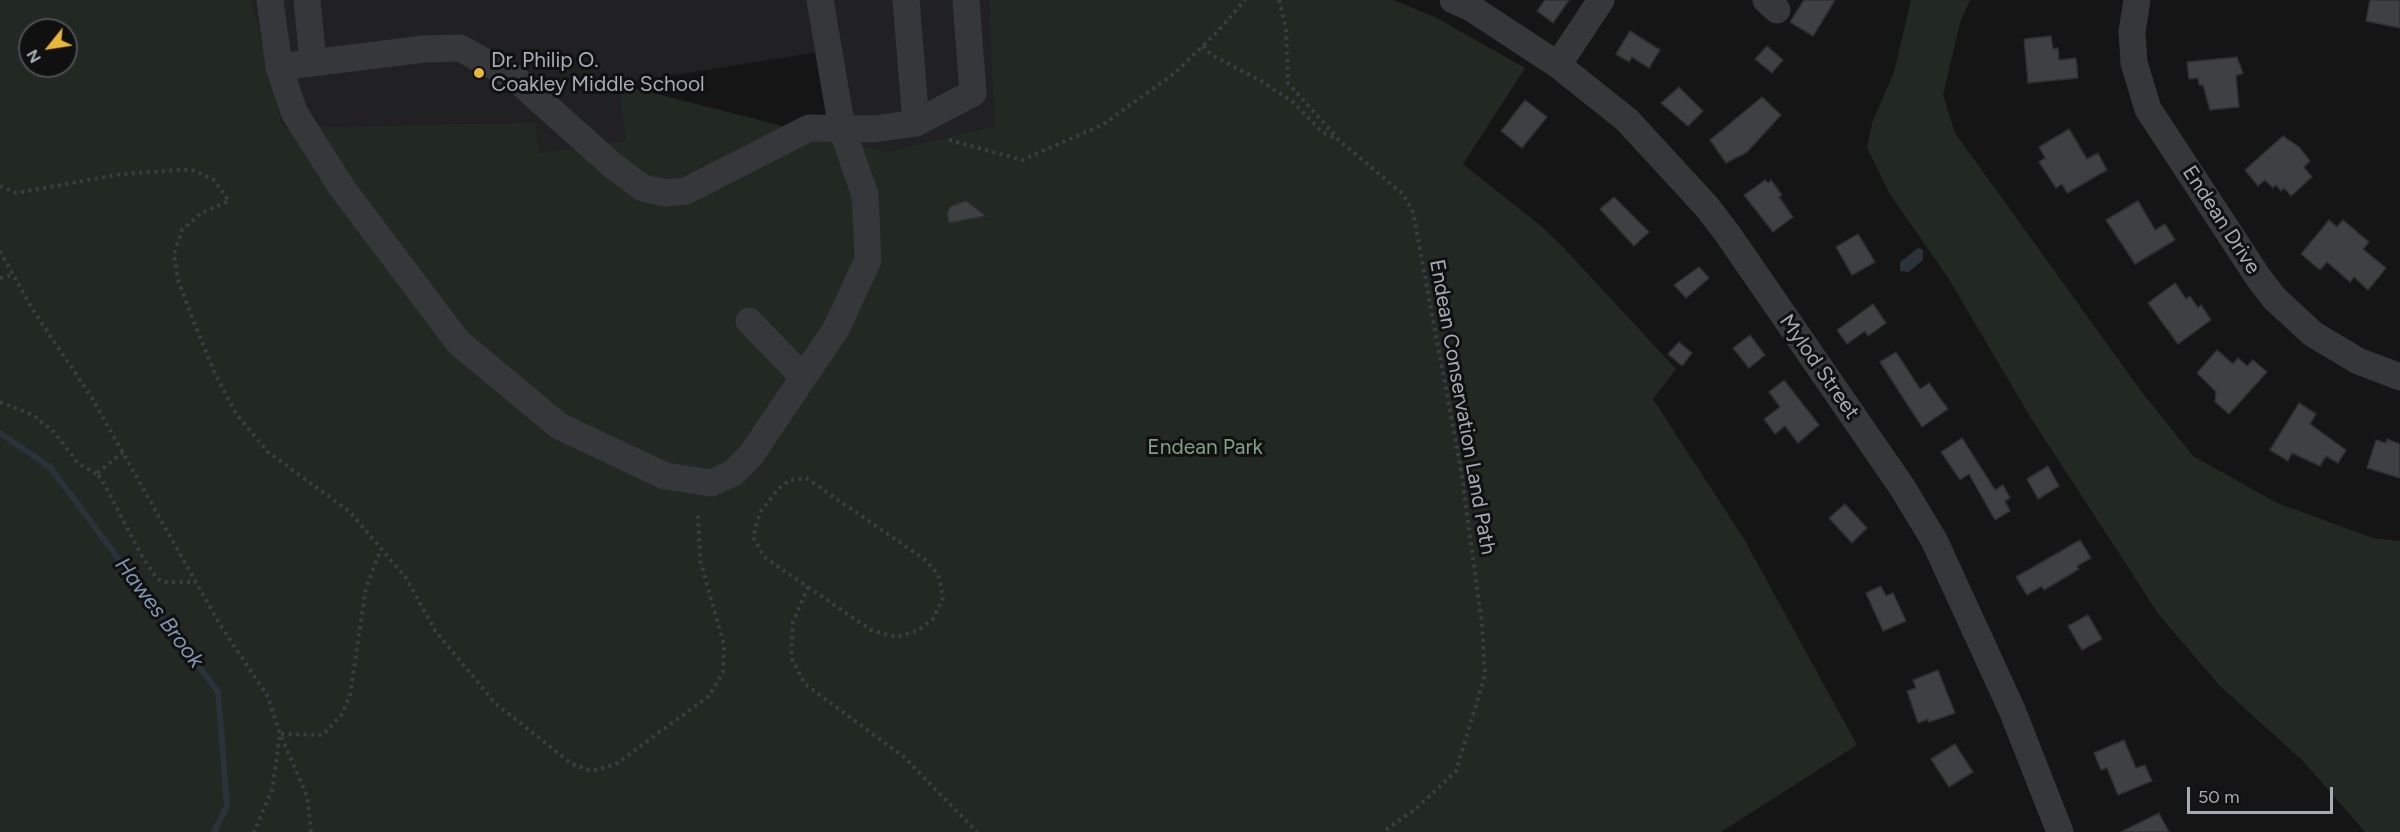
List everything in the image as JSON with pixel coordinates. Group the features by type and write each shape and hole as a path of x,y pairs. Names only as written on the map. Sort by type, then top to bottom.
{"street":[{"path":"270,0 279,67 294,112 342,188 458,342 559,426 665,476 711,483 733,473 751,455 836,329 868,260 865,195 842,129 820,0"},
{"path":"307,0 313,61"},
{"path":"906,0 916,123"},
{"path":"279,67 424,49 460,48 515,78 612,165 643,188 665,193 686,191 809,128 874,129 916,123 973,93 966,0"},
{"name":"Mylod Street","path":"1453,0 1471,8 1558,65 1627,120 1707,207 1902,487 1935,540 2012,710 2060,832"},
{"path":"1558,65 1601,0"},
{"name":"Endean Drive","path":"2137,0 2132,32 2134,63 2148,109 2258,277 2274,298 2313,334 2358,361 2400,377"},
{"path":"749,321 803,377"}],"path":[{"path":"949,140 1022,160 1102,125 1174,73 1203,46 1245,0"},
{"name":"Endean Conservation Land Path","path":"1278,0 1286,29 1288,83 1341,142 1403,194 1413,212 1461,470 1482,624 1485,675 1456,771 1418,807 1383,832"},
{"path":"1203,46 1212,55 1263,82 1294,103 1322,132 1341,142"},
{"path":"0,186 16,193 122,174 181,170 192,170 213,179 229,201 201,213 182,230 174,254 178,280 216,376 237,415 268,452 350,512 406,578 436,632 495,703 572,764 592,771 616,764 708,696 723,672 723,645 700,560 698,514"},
{"path":"0,251 33,310 92,398 219,623 268,697 280,734 307,796 311,832"},
{"path":"0,278 13,275"},
{"path":"0,402 33,415 54,432 78,463 101,478 143,558 156,577 162,582 196,582"},
{"path":"96,474 123,452"},
{"path":"806,478 924,559 938,574 943,598 933,619 917,631 895,637 871,630 808,587 764,557 753,537 760,512 779,488 790,480 806,478"},
{"path":"280,734 322,735 343,713 350,695 366,588 381,548"},
{"path":"808,587 793,622 791,657 805,684 903,757 977,832"},
{"path":"254,832 272,790 280,734"}],"shaded area":[{"name":"Dr. Philip O. Coakley Middle School","path":"252,0 989,0 996,126 885,152 843,155 818,52 619,84 626,141 593,146 539,153 534,122 283,128"},
{"path":"1918,248 1923,250 1923,260 1909,272 1900,271 1900,262"}],"green space":[{"name":"Endean Park","path":"0,0 252,0 283,128 535,122 539,153 626,141 618,84 885,152 995,126 989,0 1393,0 1435,17 1525,68 1463,164 1541,226 1562,246 1676,369 1653,399 1744,539 1857,745 1721,832 0,832"},
{"path":"1911,0 1970,0 1960,23 1943,95 1955,133 2141,391 2193,456 2277,503 2373,538 2400,541 2400,832 2365,832 2303,761 2220,686 2159,615 2029,415 1949,279 1889,193 1867,147 1872,123 1894,72"}],"building":[{"path":"1545,0 1569,0 1553,23 1537,11"},
{"path":"1804,0 1835,0 1813,36 1790,22"},
{"path":"2370,0 2400,0 2400,28 2366,21"},
{"path":"1630,31 1660,50 1649,68 1632,57 1629,62 1616,54"},
{"path":"2051,36 2053,49 2058,48 2059,60 2076,58 2078,78 2028,83 2024,39"},
{"path":"1767,46 1783,60 1772,73 1755,59"},
{"path":"2237,57 2243,73 2236,76 2239,107 2210,110 2203,85 2199,85 2198,78 2189,79 2187,62"},
{"path":"1679,87 1703,111 1688,126 1661,103"},
{"path":"1762,97 1781,115 1747,152 1726,163 1710,140"},
{"path":"1525,100 1547,117 1522,148 1501,131"},
{"path":"2069,129 2087,159 2098,153 2107,170 2067,193 2062,184 2056,188 2039,162 2045,158 2039,147"},
{"path":"2283,136 2299,147 2310,161 2304,167 2312,177 2291,196 2284,188 2281,191 2276,185 2273,188 2265,180 2258,186 2245,170"},
{"path":"1765,180 1768,183 1771,180 1782,195 1779,197 1793,217 1773,232 1744,195"},
{"path":"1614,197 1649,232 1634,246 1600,209"},
{"path":"966,201 986,216 949,223 947,213 951,206"},
{"path":"2138,201 2155,230 2165,224 2175,240 2135,264 2106,220"},
{"path":"2329,220 2337,227 2343,220 2369,242 2363,249 2386,268 2368,290 2354,277 2350,282 2327,262 2320,270 2301,254"},
{"path":"1858,234 1875,262 1852,275 1836,247"},
{"path":"1699,267 1709,278 1686,298 1674,285"},
{"path":"2175,283 2186,299 2190,296 2198,308 2201,305 2211,320 2178,344 2148,303"},
{"path":"1873,304 1886,323 1868,336 1865,331 1847,344 1837,330"},
{"path":"1750,335 1765,355 1749,368 1733,348"},
{"path":"1679,342 1692,353 1682,366 1668,354"},
{"path":"2217,350 2233,364 2238,358 2247,366 2253,360 2267,372 2229,414 2215,402 2216,392 2197,373"},
{"path":"1896,352 1920,389 1929,383 1948,409 1922,427 1880,362"},
{"path":"1784,380 1819,425 1798,443 1785,426 1775,434 1764,419 1780,407 1769,392"},
{"path":"2299,403 2316,414 2310,424 2346,450 2338,463 2326,456 2320,466 2292,453 2288,461 2270,450"},
{"path":"1962,438 1995,490 2003,485 2010,498 2005,501 2010,511 1995,520 1969,474 1960,480 1941,452"},
{"path":"2387,439 2400,444 2400,478 2367,468 2376,440 2386,443"},
{"path":"2048,466 2059,486 2038,499 2027,479"},
{"path":"1845,504 1867,528 1852,543 1829,518"},
{"path":"2080,540 2091,558 2077,566 2079,569 2044,590 2042,586 2027,595 2016,577"},
{"path":"1881,586 1886,596 1893,593 1906,621 1883,631 1866,593"},
{"path":"2088,615 2102,639 2082,650 2068,626"},
{"path":"1938,670 1955,713 1929,722 1928,719 1918,723 1907,691 1916,688 1913,680"},
{"path":"2124,740 2136,768 2145,765 2152,781 2118,795 2107,768 2101,770 2094,753"},
{"path":"1955,744 1973,772 1949,787 1931,759"},
{"path":"2159,813 2169,832 2121,832"}],"waterway":[{"name":"Hawes Brook","path":"0,433 50,467 218,692 227,806 214,832"}],"place":[{"name":"Dr. Philip O. Coakley Middle School","path":"479,73"}]}
